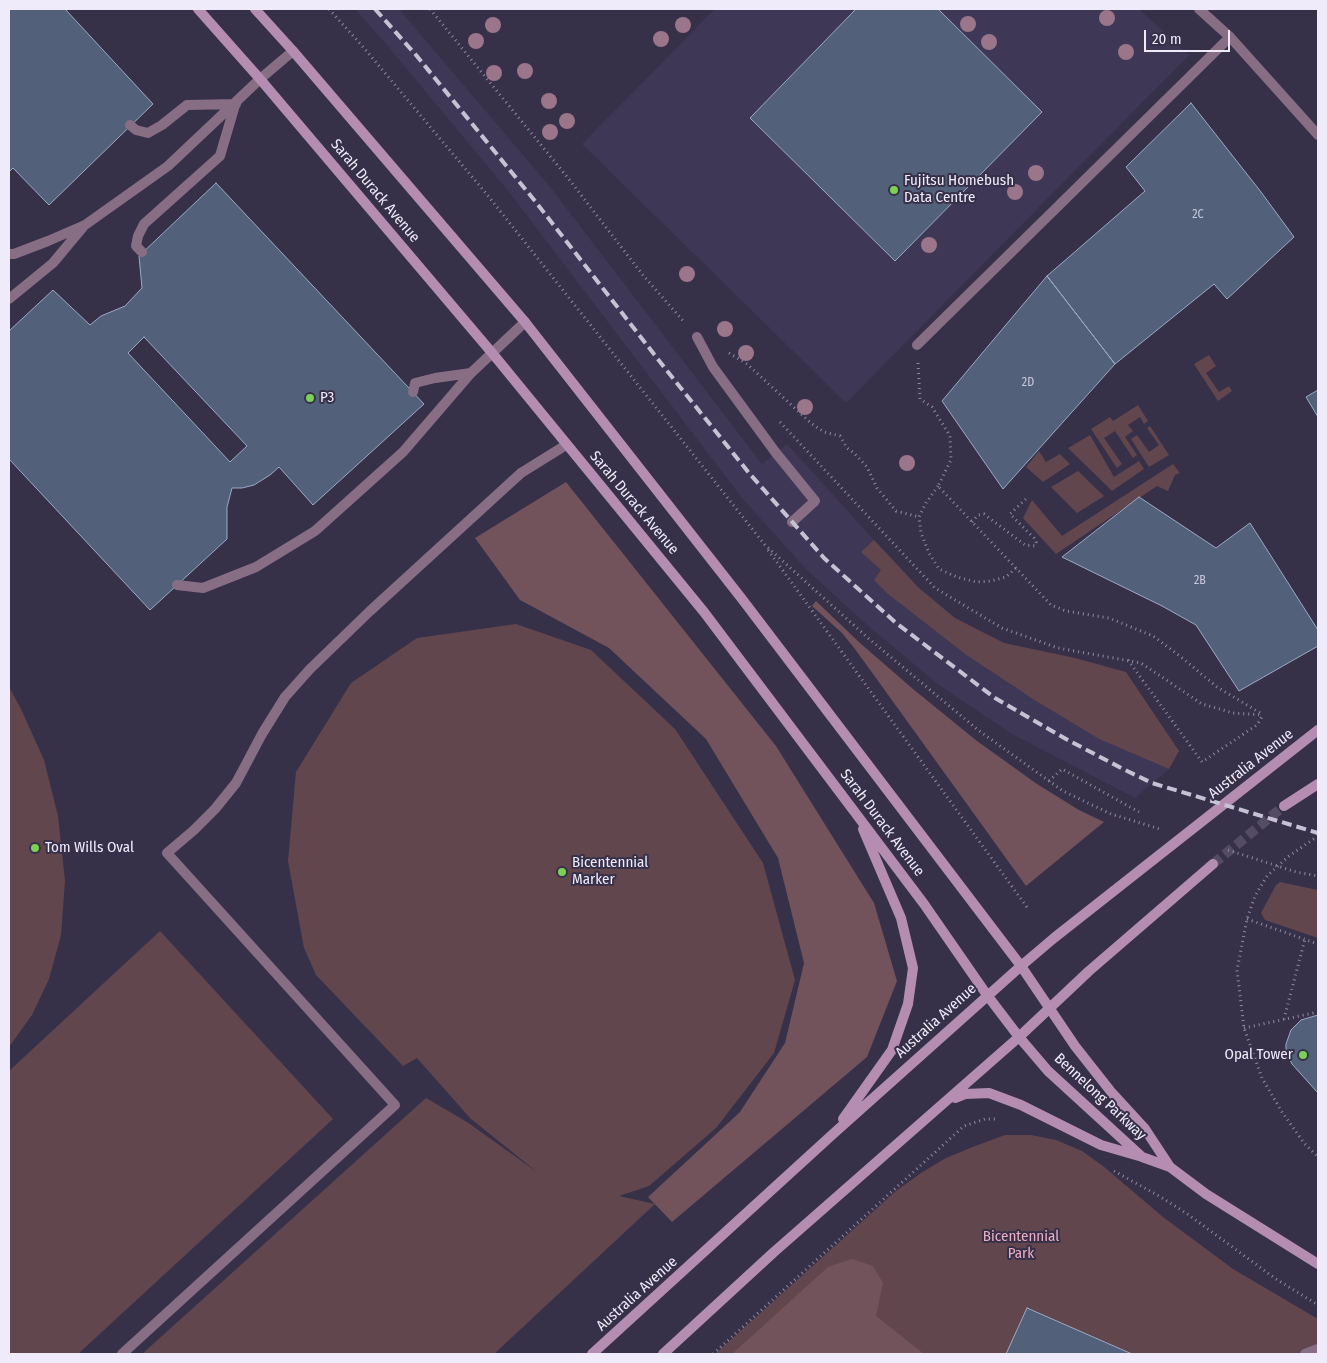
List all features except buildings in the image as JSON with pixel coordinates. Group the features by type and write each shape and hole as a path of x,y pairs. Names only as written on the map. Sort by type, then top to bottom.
{"street":[{"name":"Sarah Durack Avenue","path":"198,9 260,79 493,354 704,612 924,904 1019,1037"},
{"name":"Sarah Durack Avenue","path":"255,9 525,322 742,599 1021,966 1050,1008"},
{"path":"1200,9 1230,37 1318,135"},
{"path":"917,345 1230,37"},
{"path":"9,254 14,254 85,225 168,166 236,104 260,79 293,51"},
{"path":"130,125 136,130 148,133 162,126 188,105 236,104"},
{"path":"142,252 136,246 138,236 144,224 220,156 236,104"},
{"path":"9,299 53,263 85,225"},
{"path":"177,585 203,588 256,568 316,532 403,452 471,373 525,322"},
{"path":"697,337 714,367 753,422 815,501 792,522"},
{"path":"413,392 415,383 471,373"},
{"path":"122,1354 395,1105 167,853 215,809 236,783 262,734 285,697 310,669 370,611 521,473 566,445"},
{"name":"Australia Avenue","path":"592,1354 833,1134 1021,966 1318,730"},
{"path":"1284,806 1318,784"},
{"path":"833,1134 892,1050 908,1004 913,968 901,918 857,814"},
{"path":"663,1354 774,1252 946,1103 1089,971 1213,864"},
{"name":"Bennelong Parkway","path":"1050,1008 1075,1046 1145,1129 1170,1167"},
{"name":"Bennelong Parkway","path":"1019,1037 1052,1076 1142,1157 1170,1167 1206,1194 1318,1264"},
{"path":"946,1103 965,1094 989,1093 1021,1105 1101,1145 1142,1157"},
{"path":"1305,1354 1318,1349"}],"path":[{"path":"329,9 489,197 765,545 1029,910"},
{"path":"430,9 568,178 642,274 697,337 726,350 747,364 812,424 824,432 840,436 847,448 867,467 877,488 896,511 919,517"},
{"path":"917,345 920,399 932,407 950,436 951,460 919,517 921,533 929,553 939,569 957,577 976,582 1006,577 1016,568"},
{"path":"779,421 935,588 1002,628 1058,648 1142,663 1202,704 1233,712 1263,715"},
{"path":"938,486 1051,605 1066,611 1109,618 1153,636 1217,687 1263,715"},
{"path":"972,522 978,515 984,514 1025,545 1034,546 1036,542 1034,538 1010,514 1028,497"},
{"path":"765,545 868,638 978,730 1063,791 1111,814"},
{"path":"1128,660 1202,762 1257,725 1263,715"},
{"path":"1049,781 1062,769 1139,812"},
{"path":"1318,836 1289,856 1267,876 1255,896 1247,920 1237,970 1244,1028 1262,1078 1282,1112 1304,1143 1318,1157"},
{"path":"1296,872 1318,876"},
{"path":"1247,920 1318,944"},
{"path":"1284,1019 1305,939"},
{"path":"1244,1028 1318,1012"},
{"path":"713,1354 964,1126 986,1119 1004,1119"},
{"path":"1110,1170 1166,1200 1276,1279 1318,1305"}],"shaded area":[{"path":"355,9 399,9 551,188 762,464 787,444 874,540 861,552 881,570 888,594 965,654 1036,701 1099,739 1169,769 1135,798 1010,733 939,685 867,625 805,568 742,498 509,192"},
{"path":"715,9 1139,9 1189,55 846,403 582,144"},
{"path":"566,482 776,746 874,903 897,981 867,1057 672,1222 648,1197 740,1112 785,1043 804,963 778,858 706,739 609,648 520,600 475,538"},
{"path":"816,601 860,643 977,741 1037,784 1079,810 1104,822 1026,886 855,649 842,633 812,606"},
{"path":"852,1259 873,1266 883,1283 876,1316 924,1354 732,1354 828,1267"}],"green space":[{"path":"1209,355 1216,366 1206,373 1219,392 1229,386 1232,391 1218,401 1194,364"},
{"path":"1138,405 1148,421 1144,424 1140,417 1128,425 1133,431 1125,437 1137,455 1133,458 1115,431 1104,438 1122,464 1117,468 1091,429 1110,417 1113,421"},
{"path":"1150,426 1169,455 1149,467 1131,439 1137,435 1149,452 1159,445 1147,428"},
{"path":"1090,435 1114,477 1139,461 1144,469 1112,491 1068,448"},
{"path":"1039,451 1046,462 1060,454 1070,464 1043,482 1026,467"},
{"path":"1173,464 1180,473 1175,475 1168,491 1157,486 1056,554 1023,518 1032,500 1062,536"},
{"path":"1078,471 1104,496 1077,513 1051,487"},
{"path":"874,540 919,588 955,618 1004,643 1075,658 1126,672 1179,751 1169,769 1099,739 1036,701 965,654 888,594 874,580 881,570 861,552"},
{"path":"516,624 591,650 675,729 763,863 795,980 774,1053 716,1128 649,1186 619,1196 655,1204 494,1354 142,1354 426,1098 467,1122 537,1172 470,1118 417,1058 403,1066 316,975 304,948 288,861 296,772 351,683 417,638"},
{"name":"Tom Wills Oval","path":"9,687 44,760 58,816 65,881 61,935 49,979 32,1015 9,1047"},
{"path":"1280,882 1318,890 1318,938 1265,920 1261,913 1276,885"},
{"path":"160,931 333,1119 78,1354 9,1354 9,1071"},
{"name":"Bicentennial Park","path":"1005,1135 1031,1135 1056,1140 1082,1151 1103,1166 1163,1217 1233,1269 1318,1319 1318,1354 715,1354 896,1191 946,1158"}],"tunnel":[{"path":"1213,864 1284,806"}],"railway":[{"path":"375,9 416,55 535,201 749,473 824,558 896,623 995,698 1123,769 1152,783 1318,833"}],"place":[{"name":"Fujitsu Homebush Data Centre","path":"894,190"},
{"name":"P3","path":"310,398"},
{"name":"Tom Wills Oval","path":"35,848"},
{"name":"Bicentennial Marker","path":"562,872"},
{"name":"Opal Tower","path":"1303,1055"}]}
